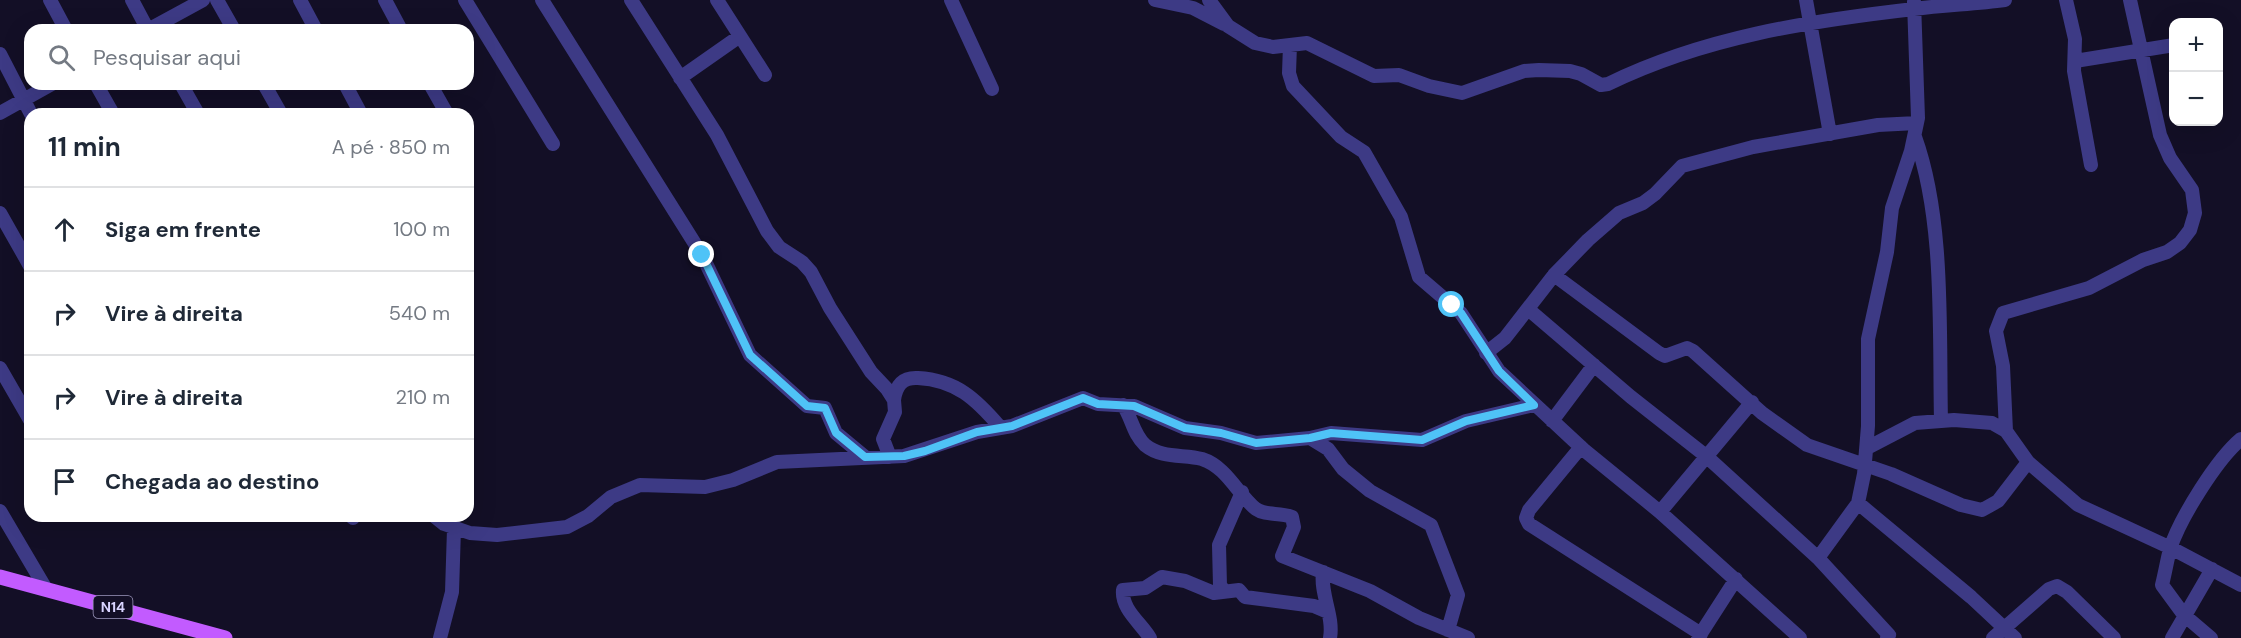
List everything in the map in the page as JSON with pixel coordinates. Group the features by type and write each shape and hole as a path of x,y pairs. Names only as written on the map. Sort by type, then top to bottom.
{"main road":[{"name":"N14","path":"0,577 225,638"}],"street":[{"path":"50,0 63,24"},
{"path":"132,0 145,24"},
{"path":"159,24 203,0"},
{"path":"217,0 231,24"},
{"path":"300,0 313,24"},
{"path":"385,0 398,24"},
{"path":"465,0 552,144"},
{"path":"542,0 702,255 750,355 807,406 825,408 836,433 865,457"},
{"path":"631,0 717,135 767,231 779,247 802,262 811,272 854,346 894,400"},
{"path":"717,0 765,75"},
{"path":"951,0 992,89"},
{"path":"1155,0 1193,8 1256,43 1273,47 1307,44 1374,76 1399,75 1444,90 1462,93 1524,71 1539,70 1569,71 1581,74 1601,85 1608,84 1665,59 1702,47 1809,24 1914,4 2005,0"},
{"path":"1209,0 1228,26"},
{"path":"1806,0 1830,134"},
{"path":"2066,0 2074,39 2075,61 2091,165"},
{"path":"2006,431 2003,366 1996,331 2003,313 2089,288 2143,260 2167,252 2180,243 2190,230 2195,213 2192,190 2170,158 2160,135 2130,0"},
{"path":"1914,4 1916,130 1924,162 1936,265 1941,421"},
{"path":"680,78 740,36"},
{"path":"1290,45 1289,73 1293,86 1341,137 1364,152 1401,217 1419,277 1461,313 1499,371 1581,447 1660,512 1800,638"},
{"path":"2075,61 2169,46"},
{"path":"0,54 28,108"},
{"path":"0,113 41,90"},
{"path":"99,90 110,108"},
{"path":"184,90 195,108"},
{"path":"267,90 278,108"},
{"path":"348,90 358,108"},
{"path":"433,90 444,108"},
{"path":"1486,353 1505,338 1554,274 1604,224 1655,194 1682,166 1753,147 1878,125 1916,130"},
{"path":"1818,558 1858,503 1865,467 1868,339 1887,252 1892,208 1916,130"},
{"path":"0,213 24,255"},
{"path":"1554,274 1659,353 1665,356 1687,348 1693,351 1781,428 1807,445 1865,467 1891,474 1961,505 1982,510 1998,501 2028,462"},
{"path":"1528,309 1706,456 1818,558 1889,637"},
{"path":"1552,421 1594,365"},
{"path":"0,368 24,410"},
{"path":"890,458 883,439 896,412 894,400 896,388 902,381 912,378 943,380 973,399 1000,427"},
{"path":"444,522 470,533 497,535 567,527 588,516 611,497 640,485 705,486 733,480 768,464 865,457 890,458 925,451 949,441 1033,419 1083,398 1098,404 1123,405 1146,410 1185,428 1221,433 1256,443 1310,438 1331,433 1422,440 1466,421 1534,405"},
{"path":"1660,512 1752,402"},
{"path":"1123,405 1137,437 1148,447 1176,457 1203,459 1220,471 1257,509 1266,513 1282,513 1292,517 1294,526 1282,556 1370,591 1443,632 1468,638"},
{"path":"1866,448 1915,423 1941,421 1992,423 2006,431 2028,462 2078,505 2171,548 2241,585"},
{"path":"1310,438 1328,449 1343,469 1370,491 1431,525 1458,595 1443,632"},
{"path":"2211,638 2184,615 2162,585 2171,548 2186,515 2226,451 2241,440"},
{"path":"1581,447 1529,510 1526,518 1529,524 1700,636 1736,579"},
{"path":"1225,591 1220,586 1219,545 1242,492"},
{"path":"1858,503 2010,633"},
{"path":"0,511 46,589"},
{"path":"440,638 453,592 454,528"},
{"path":"2172,638 2212,570"},
{"path":"1323,572 1322,582 1328,612 1329,638"},
{"path":"1150,638 1128,610 1122,597 1123,590 1145,588 1162,577 1185,581 1214,594 1239,590 1245,597 1314,606 1328,612"},
{"path":"1993,638 2010,633 2049,589 2057,586 2067,592 2114,638"}],"route":[{"path":"702,255 750,355 807,406 816,409 825,408 836,433 865,457 904,456 925,451 977,432 1012,426 1083,398 1098,404 1134,406 1185,428 1221,433 1256,443 1310,438 1331,433 1422,440 1466,421 1534,405 1499,371 1461,313 1452,305"}]}
